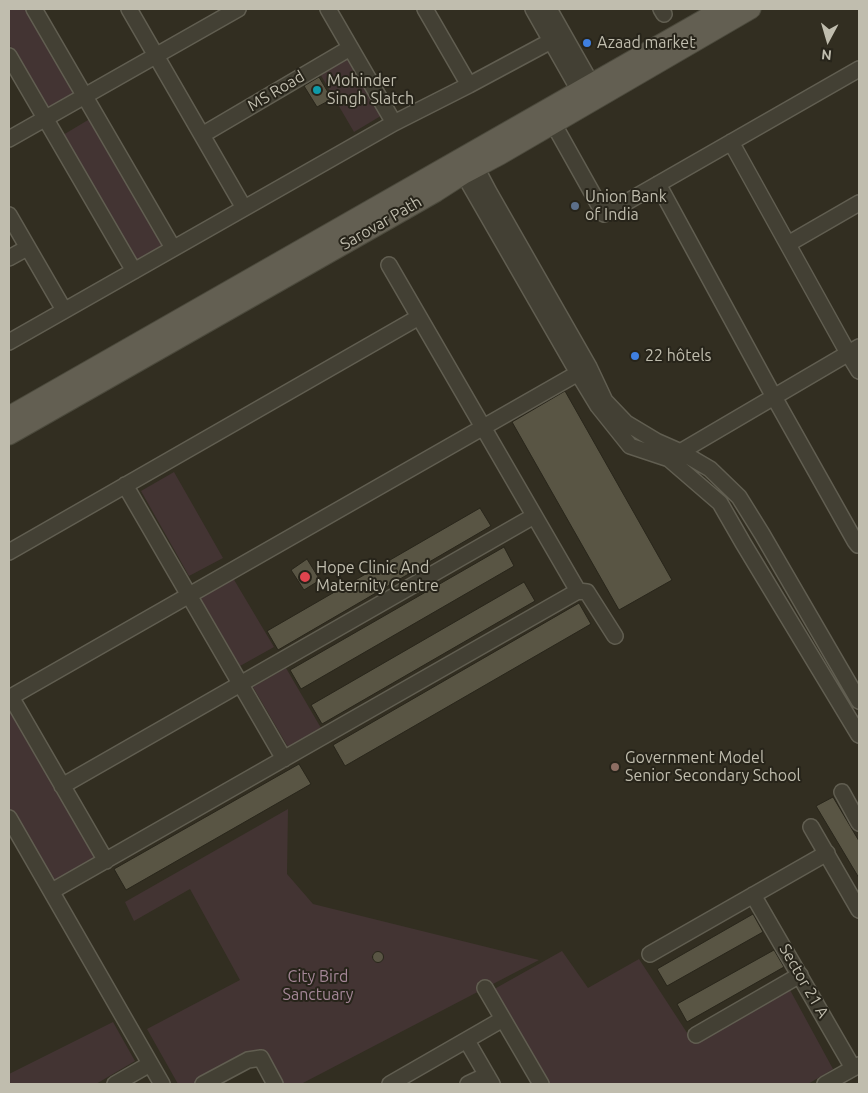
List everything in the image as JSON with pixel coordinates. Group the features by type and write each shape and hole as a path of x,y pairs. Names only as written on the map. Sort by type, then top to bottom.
{"main road":[{"name":"Sarovar Path","path":"9,435 436,192 466,164 500,155 553,123 589,94 722,9"},
{"name":"Sarovar Path","path":"9,416 589,94 751,9"}],"street":[{"path":"34,9 173,248"},
{"path":"129,9 244,208"},
{"path":"9,139 238,9"},
{"path":"328,9 394,122"},
{"path":"424,9 469,86"},
{"path":"532,9 551,41 589,94"},
{"path":"549,9 589,94"},
{"path":"9,342 394,122 469,86 551,41"},
{"name":"MS Road","path":"202,135 350,48"},
{"path":"9,56 134,271"},
{"path":"553,123 604,214 859,69"},
{"path":"731,142 788,244 854,350 859,371"},
{"path":"483,196 491,172 500,155"},
{"path":"466,164 583,370 605,401 626,422 675,455 720,503 859,735"},
{"path":"658,184 774,397 855,541 859,544"},
{"path":"436,192 457,190 483,196"},
{"path":"788,244 859,203"},
{"path":"9,215 64,310"},
{"path":"9,258 27,248"},
{"path":"389,265 578,590"},
{"path":"9,552 419,317"},
{"path":"675,455 854,350"},
{"path":"106,860 10,698 583,370"},
{"path":"675,455 710,469 739,497 859,701"},
{"path":"125,485 284,759"},
{"path":"62,786 534,516"},
{"path":"52,892 578,590 587,592 615,636"},
{"path":"842,792 859,823"},
{"path":"9,818 162,1084"},
{"path":"811,827 859,910"},
{"path":"650,954 826,853"},
{"name":"Sector 21 A","path":"753,895 856,1066"},
{"path":"696,1035 800,975"},
{"path":"485,988 541,1084"},
{"path":"390,1084 503,1019"},
{"path":"467,1041 489,1080 468,1084"},
{"path":"203,1084 248,1060 260,1058 275,1084"},
{"path":"115,1084 150,1064"},
{"path":"825,1084 856,1066"}],"green space":[{"path":"9,9 29,9 79,97 49,115 9,44"},
{"path":"349,55 384,114 354,132 319,72"},
{"path":"93,117 168,246 138,263 63,135"},
{"path":"174,472 223,558 189,576 141,491"},
{"path":"233,578 274,647 240,666 200,597"},
{"path":"286,668 321,728 288,747 253,687"},
{"path":"11,712 103,869 59,894 9,808 9,714"},
{"name":"City Bird Sanctuary","path":"288,809 287,874 313,904 539,960 301,1084 283,1084 263,1049 198,1084 178,1084 147,1029 240,980 190,889 134,921 125,902"},
{"path":"562,951 588,988 639,959 693,1042 790,990 833,1069 808,1084 545,1084 489,992"},
{"path":"113,1022 135,1061 96,1084 9,1084 9,1074"}],"building":[{"name":"Mohinder Singh Slatch","path":"319,77 332,99 317,107 304,86"},
{"path":"565,391 672,580 619,610 512,422"},
{"path":"480,508 491,526 278,650 267,631"},
{"path":"504,547 514,566 301,689 290,670"},
{"path":"307,559 320,580 304,590 291,570"},
{"path":"524,582 535,601 322,724 311,705"},
{"path":"579,603 591,624 345,766 333,745"},
{"path":"299,764 311,784 126,890 114,869"},
{"path":"833,797 859,841 859,878 816,806"},
{"path":"753,914 763,932 667,986 657,969"},
{"path":"774,950 784,967 687,1022 677,1004"},
{"path":"376,952 380,952 383,957 382,961 376,962 373,959 373,955"}],"place":[{"name":"Azaad market","path":"587,43"},
{"name":"Mohinder Singh Slatch","path":"317,90"},
{"name":"Union Bank of India","path":"575,206"},
{"name":"22 hôtels","path":"635,356"},
{"name":"Hope Clinic And Maternity Centre","path":"305,577"},
{"name":"Government Model Senior Secondary School","path":"615,767"}]}
